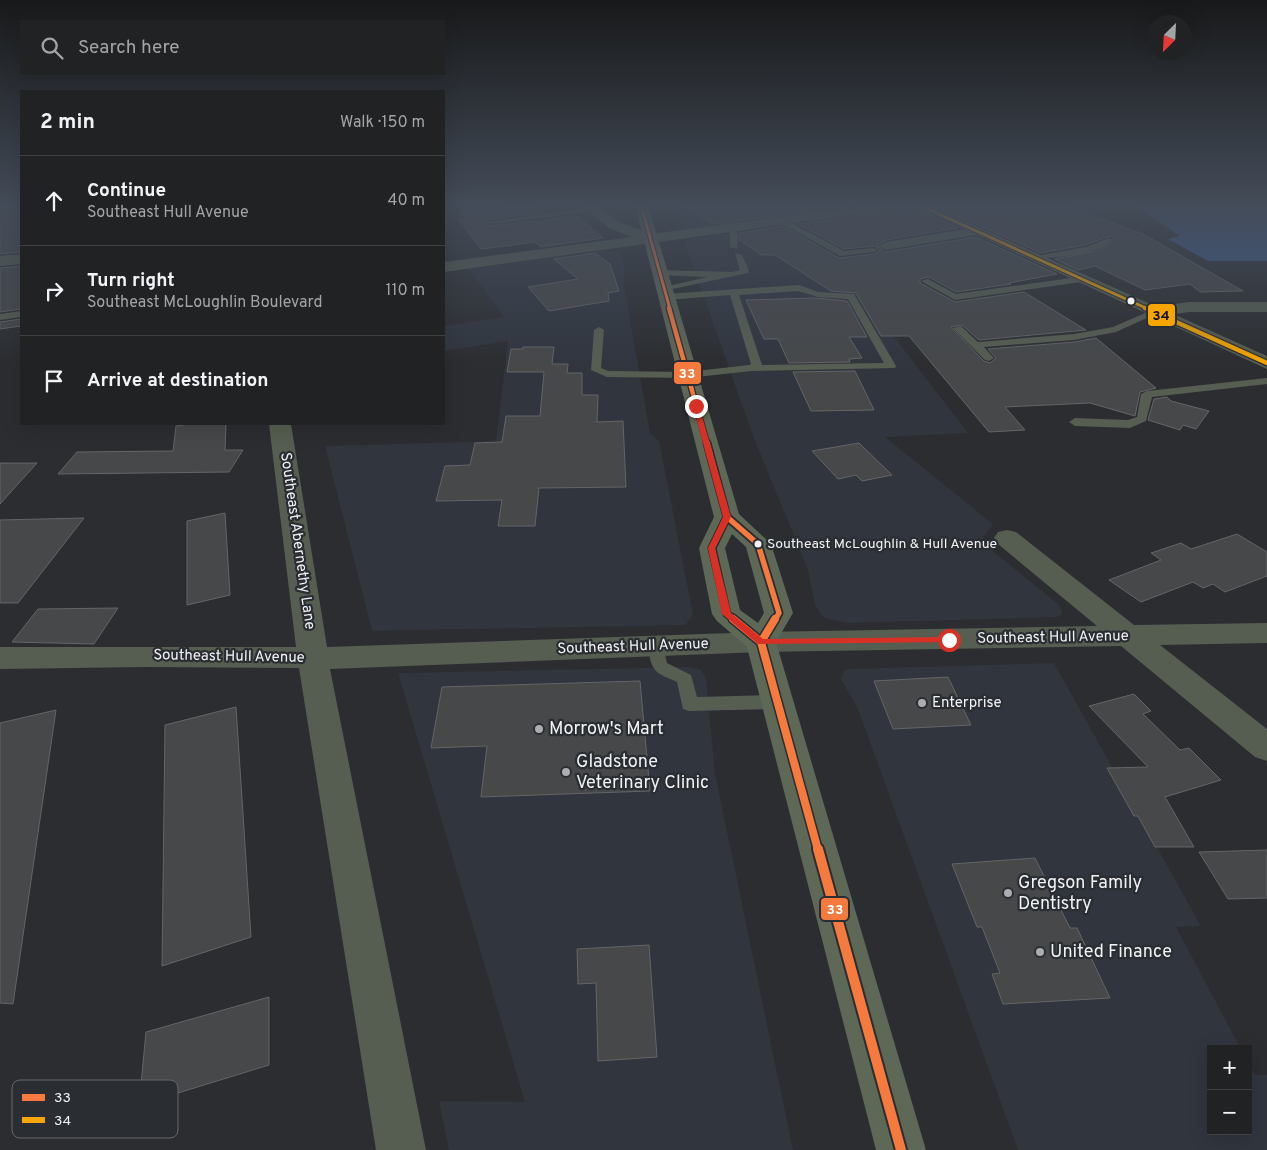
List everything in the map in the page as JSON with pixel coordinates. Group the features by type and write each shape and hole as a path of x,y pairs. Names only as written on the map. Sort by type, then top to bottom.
{"main road":[{"path":"656,259 727,517 758,544 779,613 761,642"},
{"path":"727,517 712,548 727,614 761,642 901,1150"}],"street":[{"path":"0,261 20,259"},
{"path":"445,267 503,259"},
{"path":"1038,259 1267,363"},
{"path":"1155,312 1189,307 1267,306"},
{"name":"Southeast Abernethy Lane","path":"280,425 313,658 401,1150"},
{"path":"1007,538 1267,748"},
{"name":"Southeast Hull Avenue","path":"0,658 146,656 361,658 761,642 1267,633"}],"lane":[{"path":"663,286 733,275 745,271 739,259"},
{"path":"663,286 733,275"},
{"path":"925,281 955,297 1085,279"},
{"path":"599,330 596,370 607,374 687,375 752,368 891,366 875,343 874,335 851,296 813,295 800,288 734,294 663,286"},
{"path":"734,294 757,366 752,368"},
{"path":"975,345 1074,338 1116,329 1155,312"},
{"path":"0,317 20,314"},
{"path":"958,328 988,358"},
{"path":"1075,422 1130,424 1142,419 1147,394 1267,381"},
{"path":"656,646 659,666 685,679 689,704 778,702"}],"shaded area":[{"path":"542,259 622,259 625,275 623,279 650,433 659,441 693,614 686,625 372,631 325,446 496,441 508,341 445,351 445,326 504,317 469,269"},
{"path":"691,259 779,259 825,287 853,283 968,433 885,437 993,524 981,541 1060,606 1062,614 1057,617 849,623 827,619 821,615 815,605 808,570 753,436"},
{"path":"1204,259 1267,259 1267,261 1208,261"},
{"path":"1054,663 1201,926 1176,927 1239,1045 1207,1045 1207,1135 1252,1135 1252,1069 1255,1075 1267,1075 1267,1150 1018,1150 858,709 841,679 844,671 848,669"},
{"path":"690,667 701,670 706,678 715,773 793,1150 449,1150 439,1101 525,1102 398,673"}],"building":[{"path":"554,259 603,259 610,264 619,291 608,293 609,301 549,311 528,287 578,279"},
{"path":"781,259 1023,259 1057,274 1009,283 1011,284 956,292 929,277 920,279 920,283 955,302 1024,292 1086,330 979,340 962,325 951,327 984,361 990,363 996,358 988,349 1074,342 1096,338 1156,388 1140,392 1135,416 1090,403 1005,407 1025,430 989,432 909,336 881,336 856,293 831,291"},
{"path":"1055,259 1186,259 1243,291 1200,292 1190,284 1145,290 1095,266 1078,270"},
{"path":"20,266 20,309 0,312 0,268"},
{"path":"815,298 847,301 867,337 849,337 862,358 849,359 850,362 789,363 778,339 764,339 746,300"},
{"path":"20,319 20,326 0,329 0,322"},
{"path":"523,347 554,347 552,364 568,364 567,373 582,373 582,395 598,395 597,422 623,421 626,487 539,488 535,526 498,526 502,500 436,501 445,466 470,465 475,443 502,442 506,416 540,416 544,372 507,372 511,349 523,349"},
{"path":"855,371 874,410 811,411 793,372"},
{"path":"1167,397 1171,401 1209,411 1196,429 1183,425 1180,430 1148,420 1154,399"},
{"path":"226,425 225,450 243,450 229,472 58,474 77,452 173,451 176,426"},
{"path":"859,443 892,475 862,481 856,475 838,479 812,451"},
{"path":"0,463 37,463 0,504"},
{"path":"225,513 230,595 187,605 187,521"},
{"path":"84,518 18,603 0,603 0,520"},
{"path":"1237,534 1267,552 1267,576 1225,592 1213,584 1203,588 1193,582 1141,602 1109,580 1161,560 1151,553 1181,543 1191,549"},
{"path":"118,608 94,644 12,642 38,609"},
{"name":"Enterprise","path":"948,677 971,725 893,729 874,681"},
{"path":"640,681 650,791 481,797 487,746 431,748 442,687"},
{"path":"1134,694 1151,711 1143,714 1180,750 1189,748 1221,780 1165,797 1194,847 1155,847 1138,816 1134,816 1107,768 1148,767 1089,706"},
{"path":"236,707 251,937 162,966 165,725"},
{"path":"56,710 13,1004 0,1003 0,723"},
{"path":"1267,850 1267,898 1228,899 1199,852"},
{"path":"1035,858 1070,928 1077,928 1110,998 1003,1004 992,974 1000,973 982,927 977,927 952,864"},
{"path":"649,945 657,1057 598,1061 596,983 578,984 577,949"},
{"path":"269,997 269,1065 178,1093 178,1080 141,1080 146,1032"}],"transit line":[{"name":"33","path":"656,259 727,517 758,544 779,613 761,642 901,1150"},
{"name":"34","path":"1037,259 1267,363"},
{"name":"33","path":"718,484 727,517 712,548 727,614 761,642 772,682"}],"place":[{"name":"Southeast McLoughlin & Hull Avenue","path":"758,544"},
{"name":"Enterprise","path":"922,703"},
{"name":"Morrow's Mart","path":"539,729"},
{"name":"Gladstone Veterinary Clinic","path":"566,772"},
{"name":"Gregson Family Dentistry","path":"1008,893"},
{"name":"United Finance","path":"1040,952"}],"route":[{"path":"696,406 727,517 712,548 727,614 761,642 949,640"}]}
